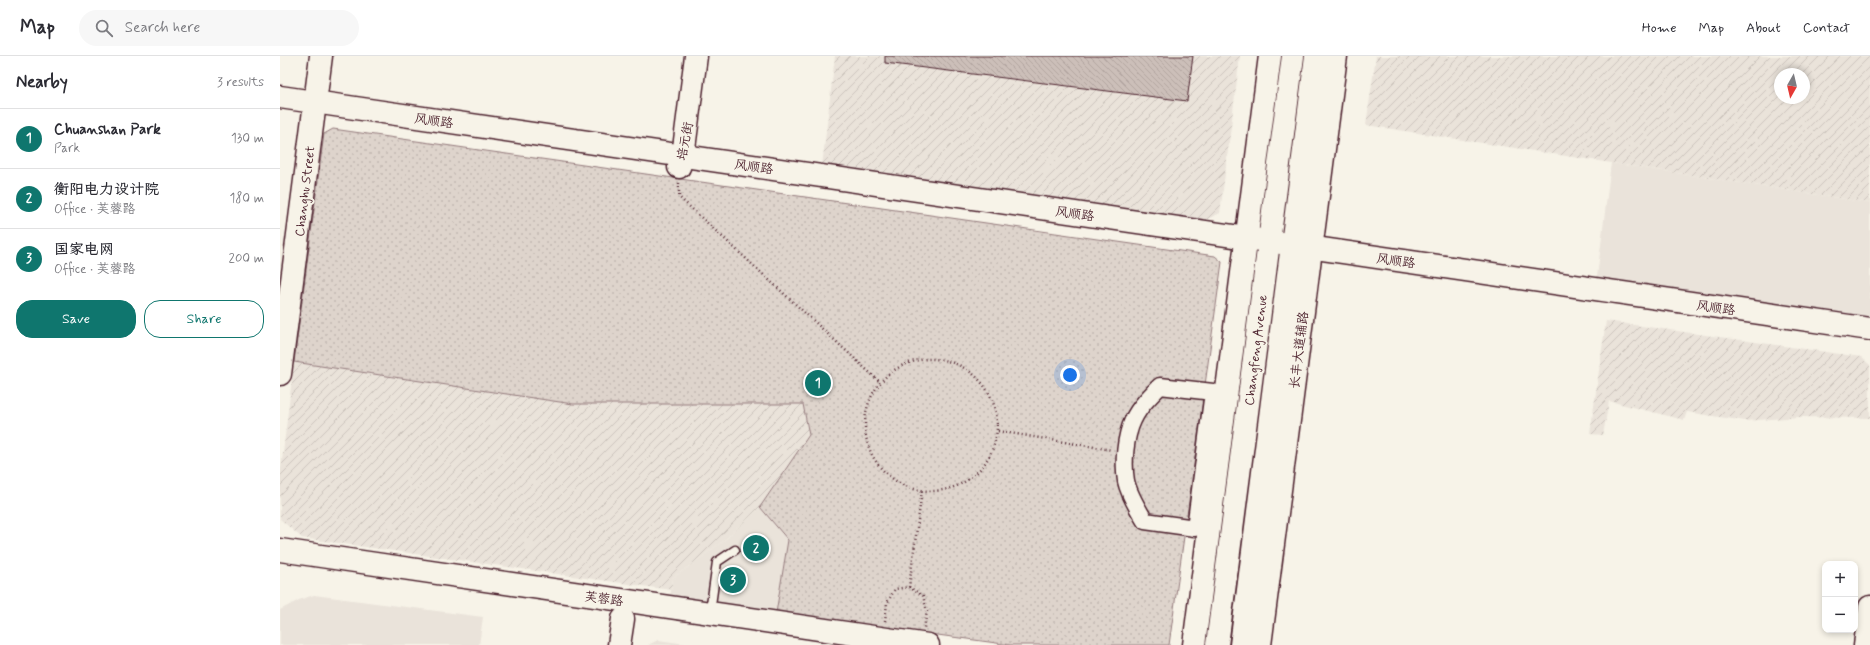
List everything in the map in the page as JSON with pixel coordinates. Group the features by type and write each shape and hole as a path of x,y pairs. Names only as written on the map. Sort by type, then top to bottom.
{"street":[{"name":"Changhu Street","path":"280,374 310,108 313,56"},
{"name":"Changhu Street","path":"280,308 310,108 321,56"},
{"name":"培元街","path":"680,159 691,56"},
{"name":"培元街","path":"680,159 696,56"},
{"path":"1194,645 1270,56"},
{"name":"Changfeng Avenue","path":"1217,645 1293,56"},
{"name":"Changfeng Avenue","path":"1241,645 1301,251 1316,56"},
{"name":"长丰大道辅路","path":"1260,645 1301,251 1336,56"},
{"name":"风顺路","path":"280,97 310,108"},
{"name":"风顺路","path":"280,109 310,108 680,159 1269,247 1870,329"},
{"name":"风顺路","path":"1301,251 1870,338"},
{"path":"1160,386 1213,392 1195,528 1145,521 1134,502 1126,482 1124,464 1126,452 1133,420 1144,402 1160,386"},
{"name":"芙蓉路","path":"280,550 925,645"},
{"name":"芙蓉路","path":"280,560 861,645"},
{"path":"1865,645 1870,607"},
{"path":"620,645 622,619"}],"lane":[{"path":"710,613 717,562 735,550"}],"path":[{"path":"680,159 679,197 880,382"},
{"path":"940,359 963,366 982,382 994,404 998,431 993,450 978,472 953,488 922,491 904,486 885,474 874,459 864,431 868,401 880,382 890,372 919,360 940,359"},
{"path":"998,431 1126,452"},
{"path":"909,587 922,491"},
{"path":"882,638 887,603 894,589 909,587 923,596 927,610 925,645"}],"shaded area":[{"path":"835,56 1240,56 1220,213 1206,220 822,166"},
{"path":"1376,56 1870,56 1870,203 1366,125"},
{"path":"333,129 1215,256 1222,262 1169,645 1011,645 776,613 788,540 760,507 809,435 803,404 573,404 294,362 324,134"},
{"path":"1611,163 1870,203 1870,317 1597,277"},
{"path":"1606,321 1861,357 1870,365 1870,418 1799,417 1745,421 1687,412 1684,420 1609,401 1603,435 1590,434"},
{"path":"294,362 573,404 803,404 809,435 760,507 726,539 673,578 671,590 302,538 280,519 280,477"},
{"path":"760,507 788,540 776,613 670,597 673,578 726,539"},
{"path":"314,595 483,617 479,645 280,645 280,610 299,600"},
{"path":"658,640 693,645 648,645"}],"building":[{"path":"885,56 1193,56 1187,101 885,63"}],"place":[{"name":"Chuanshan Park","path":"818,383"},
{"name":"衡阳电力设计院","path":"756,548"},
{"name":"国家电网","path":"733,580"}]}
